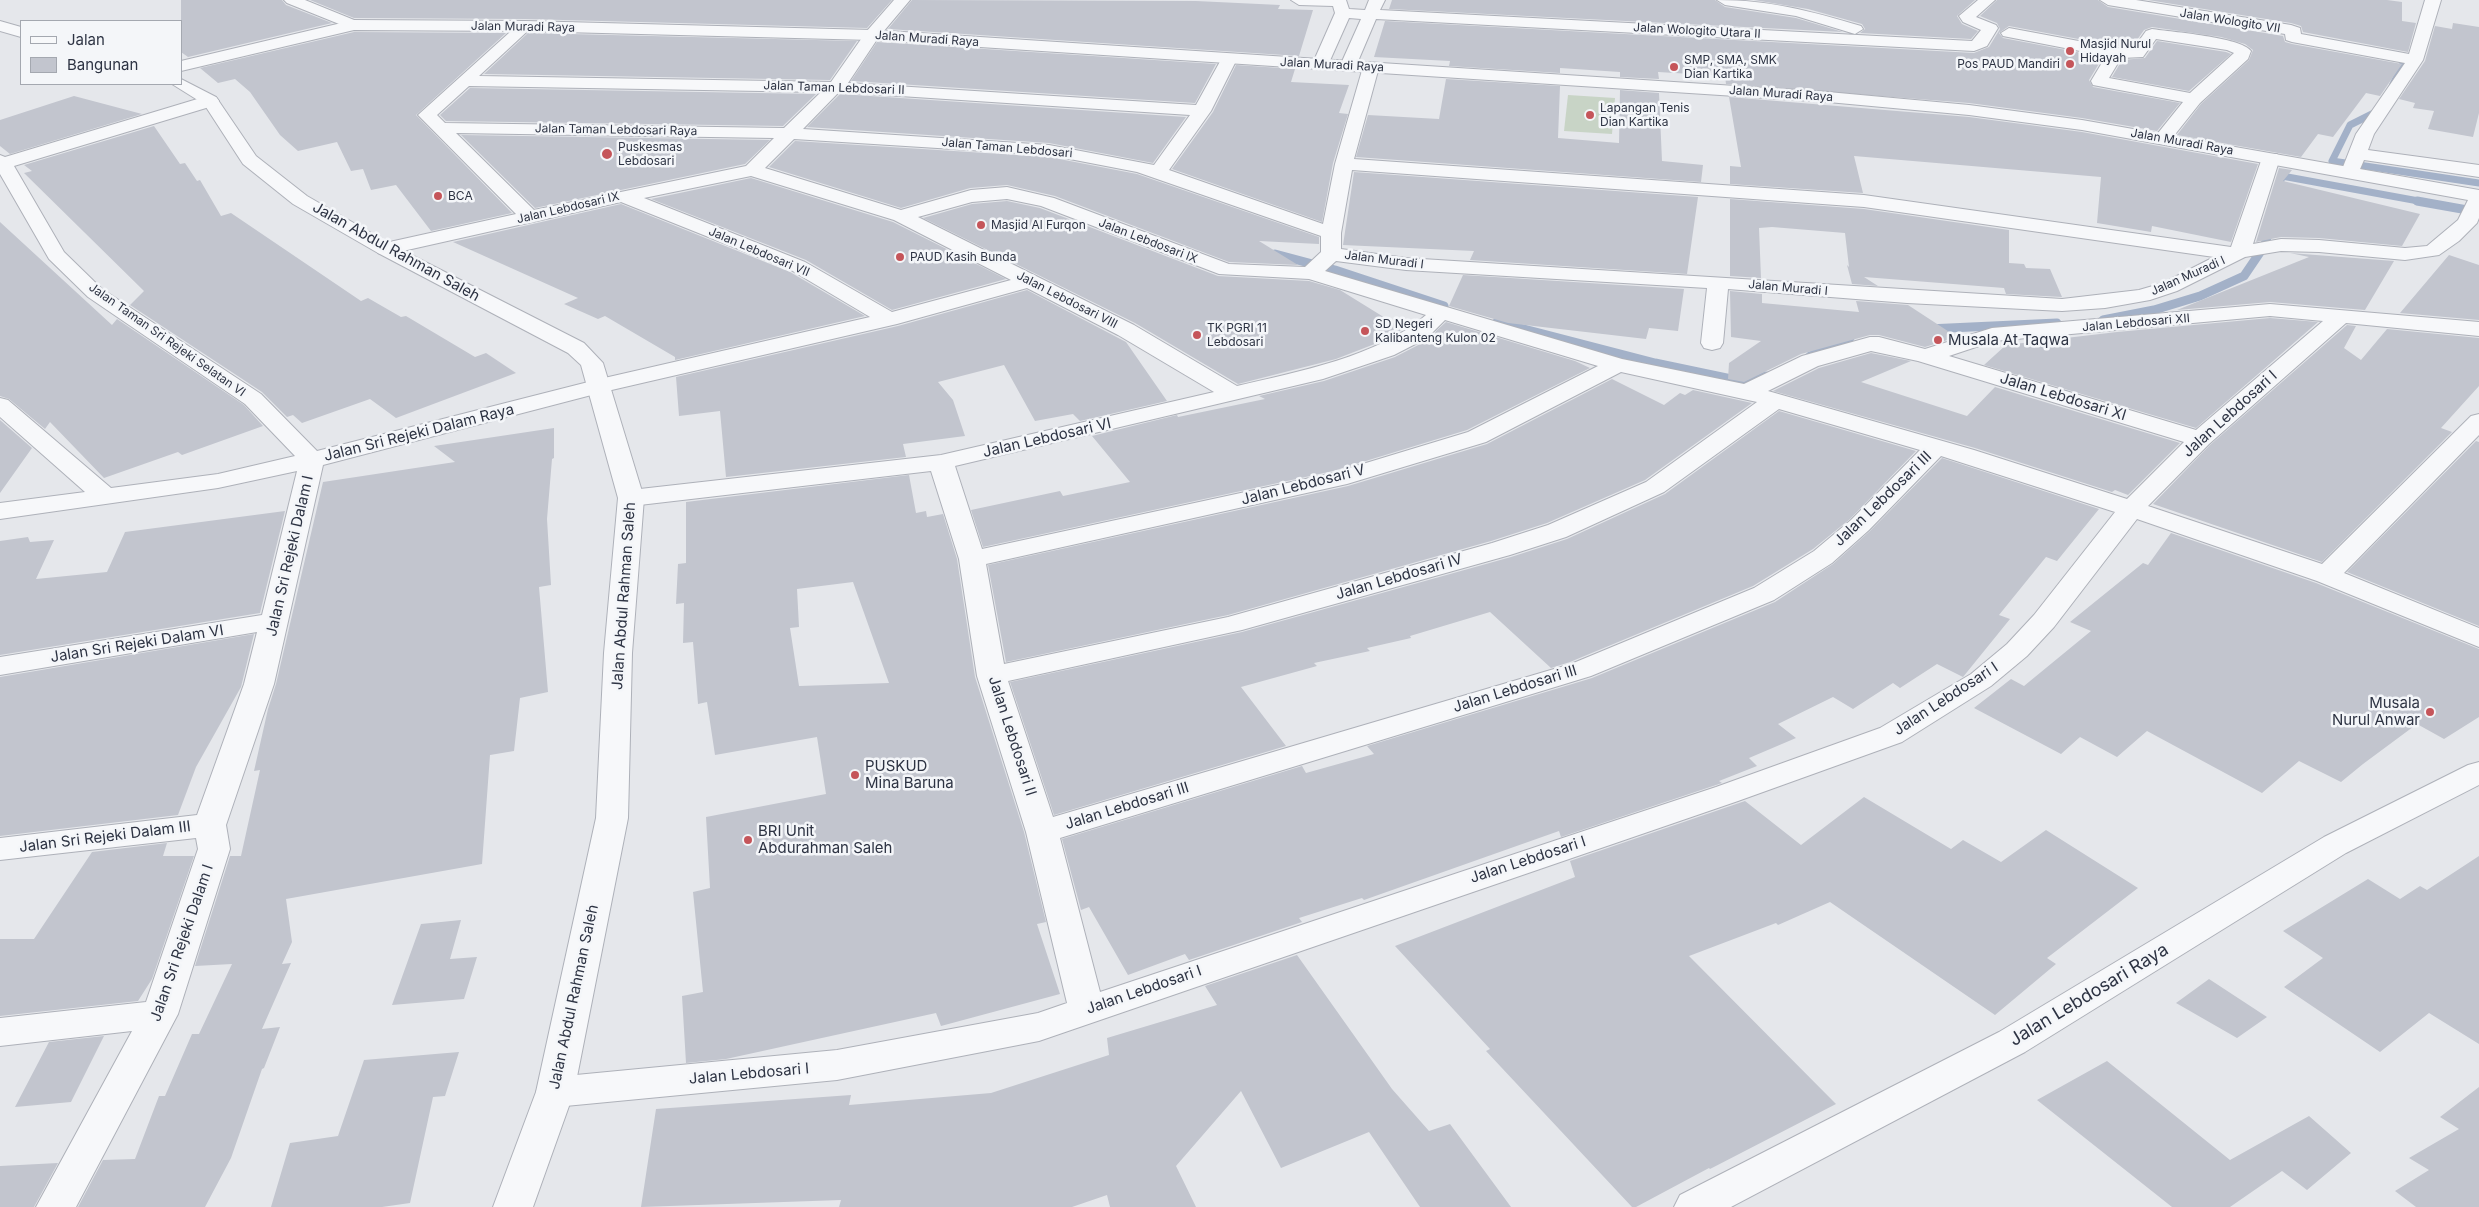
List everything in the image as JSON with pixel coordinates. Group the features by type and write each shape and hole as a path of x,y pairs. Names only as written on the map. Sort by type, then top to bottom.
{"street":[{"path":"292,0 354,25"},
{"path":"754,169 835,86 872,35 902,0"},
{"name":"Jalan Wologito Utara II","path":"1299,0 1340,5 1965,46 1978,45 1990,28 1968,19 1967,16 1984,3"},
{"path":"1726,0 1798,12 1888,41"},
{"name":"Jalan Wologito VII","path":"2108,0 2294,31 2292,37 2294,38 2415,60"},
{"path":"2433,0 2415,60 2365,134 2354,162 2479,171"},
{"path":"1963,2 1984,3"},
{"path":"1320,65 1340,5"},
{"path":"1348,66 1374,7"},
{"name":"Jalan Muradi Raya","path":"182,66 354,25 525,26 872,35 1828,97 2022,117 2162,138 2271,158 2354,162 2476,204"},
{"path":"0,26 20,32"},
{"path":"525,26 427,115 530,217"},
{"path":"2009,33 2116,53 2137,54 2152,34 2231,46 2243,51 2242,56 2194,99 2162,138"},
{"path":"2116,53 2099,81 2194,99"},
{"path":"1158,172 1202,111 1229,59"},
{"name":"Jalan Muradi I","path":"1371,67 1344,164 1331,233 1320,264 1406,264 1718,282 1907,297 2062,306 2143,296 2170,287 2245,251"},
{"name":"Jalan Taman Lebdosari II","path":"465,81 835,86 1202,111"},
{"name":"Jalan Abdul Rahman Saleh","path":"182,85 210,101 249,160 300,200 385,249 576,348 592,363 600,386 632,498 618,652 612,818 555,1092 513,1207"},
{"path":"1,163 210,101"},
{"name":"Jalan Taman Lebdosari Raya","path":"442,128 790,133"},
{"name":"Jalan Taman Lebdosari","path":"790,133 1049,150 1120,162 1158,172 1331,233"},
{"path":"2271,158 2245,251 2281,245 2419,254 2432,251 2441,246 2467,223 2476,204"},
{"name":"Jalan Taman Sri Rejeki Selatan VI","path":"1,163 56,255 95,294 253,399 312,460"},
{"name":"Jalan Muradi I","path":"1344,164 1864,201 2245,251"},
{"name":"Jalan Lebdosari IX","path":"385,249 754,169"},
{"name":"Jalan Lebdosari VIII","path":"754,169 901,216 1126,330 1234,394"},
{"name":"Jalan Lebdosari IX","path":"901,216 971,196 1007,193 1048,202 1226,270 1320,264"},
{"name":"Jalan Lebdosari VII","path":"623,196 798,266 889,319"},
{"path":"1320,264 1443,312 1618,365 1747,392 1936,447 2249,547 2327,575 2479,638"},
{"path":"600,386 889,319 1029,281"},
{"path":"1712,343 1718,282"},
{"name":"Jalan Lebdosari XII","path":"1926,356 1992,335 2086,328 2252,311 2297,311 2479,329"},
{"name":"Jalan Lebdosari VI","path":"632,498 941,462 1315,374 1386,350 1419,333 1443,312"},
{"name":"Jalan Lebdosari I","path":"555,1092 837,1065 1038,1027 1727,794 1892,735 1981,680 2018,650 2044,621 2131,509 2200,438 2343,315"},
{"path":"1747,392 1810,361 1860,345 1879,344 1926,356"},
{"name":"Jalan Lebdosari XI","path":"1926,356 2200,438"},
{"name":"Jalan Lebdosari V","path":"972,559 1347,476 1477,437 1618,365"},
{"name":"Jalan Sri Rejeki Dalam Raya","path":"0,512 218,481 312,460 600,386"},
{"name":"Jalan Lebdosari IV","path":"992,676 1232,624 1501,549 1557,531 1655,487 1774,401"},
{"path":"0,405 106,497"},
{"path":"2327,575 2479,421"},
{"name":"Jalan Lebdosari III","path":"1042,832 1581,670 1764,594 1823,557 1860,525 1936,447"},
{"name":"Jalan Sri Rejeki Dalam I","path":"56,1207 160,1014 214,850 210,825 259,684 312,460"},
{"name":"Jalan Lebdosari II","path":"941,462 972,559 992,676 1042,832 1088,1010"},
{"name":"Jalan Sri Rejeki Dalam VI","path":"0,666 120,648 274,621"},
{"name":"Jalan Lebdosari Raya","path":"1694,1207 2012,1042 2335,845 2479,772"},
{"name":"Jalan Sri Rejeki Dalam III","path":"0,850 210,825"},
{"path":"0,1032 160,1014"}],"green space":[{"name":"Lapangan Tenis Dian Kartika","path":"1568,95 1615,98 1612,134 1564,131"}],"building":[{"path":"181,0 282,0 286,5 332,23 188,57 182,53"},
{"path":"310,0 892,0 867,28 525,19 354,18"},
{"path":"912,0 1196,1 1280,5 1278,9 1313,10 1299,56 888,29"},
{"path":"1392,0 1715,0 1725,7 1796,18 1843,32 1389,9"},
{"path":"1754,0 1975,0 1957,16 1962,24 1978,31 1971,39 1860,33 1865,29 1862,24 1808,9"},
{"path":"1997,0 2098,0 2108,7 2283,36 2285,42 2292,44 2402,64 2380,96 2366,93 2333,137 2318,134 2301,157 2177,135 2201,104 2249,60 2253,50 2245,44 2221,37 2152,27 2144,30 2132,47 2116,46 2009,26 1999,33 2003,38 2103,57 2089,80 2093,87 2180,103 2157,131 2082,118 1969,103 1726,84 1725,76 1658,72 1659,79 1620,77 1620,72 1560,68 1560,73 1449,66 1450,61 1374,57 1385,21 1974,53 1989,47 2000,29 1997,23 1980,16"},
{"path":"2148,0 2387,0 2402,2 2402,21 2416,23 2408,52 2303,32 2301,26 2291,23"},
{"path":"2453,23 2479,27 2479,113 2473,137 2428,129 2434,111 2413,108 2415,103 2399,99 2425,61 2435,26 2452,29"},
{"path":"354,32 506,33 416,115 512,213 431,231 396,185 371,190 363,169 351,171 337,142 298,151 280,135 250,92 235,79 218,83 200,68"},
{"path":"528,33 857,41 830,80 484,74"},
{"path":"2157,41 2231,54 2189,91 2112,77 2122,60 2145,58"},
{"path":"877,42 1216,64 1195,103 851,81"},
{"path":"1236,65 1295,69 1291,82 1349,85 1339,113 1348,114 1333,163 1322,222 1172,169 1213,112"},
{"path":"1446,79 1560,86 1558,138 1619,143 1620,90 1659,93 1662,161 1703,165 1701,182 1356,157 1368,115 1439,119"},
{"path":"470,88 816,94 783,126 446,121 440,115"},
{"path":"840,94 1186,117 1153,163 1049,143 807,127"},
{"path":"74,96 142,114 10,154 0,146 0,120"},
{"path":"1729,97 1969,117 2082,132 2258,164 2231,242 2152,226 2151,232 2097,223 2101,177 1854,156 1863,193 1730,184 1730,166 1741,167"},
{"path":"154,126 180,164 185,163 197,181 200,180 221,216 231,213 361,301 368,298 401,317 406,316 475,357 486,353 516,373 396,418 370,399 302,423 293,415 287,417 262,392 130,305 144,291 24,173 32,171 24,165"},
{"path":"461,135 770,140 745,164 535,208"},
{"path":"795,141 1049,157 1137,174 1319,237 1319,244 1259,241 1298,265 1229,262 1055,196 1007,185 970,188 901,208 769,167"},
{"path":"2279,168 2292,170 2283,181 2420,214 2402,246 2319,238 2281,237 2256,242"},
{"path":"1354,172 1698,197 1687,274 1470,260 1474,251 1343,245"},
{"path":"751,178 893,222 1006,279 892,310 806,260 651,199"},
{"path":"1730,199 1864,209 2009,230 2009,263 2024,264 2026,268 2050,269 2062,297 2006,294 2004,288 1864,277 1878,286 1852,284 1847,265 1849,267 1845,233 1772,227 1759,228 1761,278 1730,276"},
{"path":"1007,201 1040,208 1218,276 1309,281 1340,290 1403,329 1385,340 1336,359 1238,384 1135,323 923,218 972,204"},
{"path":"621,204 790,272 865,316 675,360 675,357 605,316 598,319 564,304 578,298 453,242"},
{"path":"0,222 112,325 117,319 244,405 263,426 182,455 178,452 104,478 50,422 45,429 9,399 0,396"},
{"path":"2290,253 2394,261 2365,310 2270,302 2177,310 2309,257"},
{"path":"2449,255 2479,265 2479,320 2400,313"},
{"path":"1463,275 1684,289 1678,331 1649,328 1646,339 1508,323 1449,306"},
{"path":"1027,290 1126,342 1167,401 1080,421 1073,414 1035,421 1004,365 938,382 953,400 965,436 903,444 906,457 726,477 720,411 679,416 676,377 898,326"},
{"path":"1730,291 1762,294 1762,303 1859,312 1856,301 1908,305 1957,337 1925,347 1879,335 1870,335 1801,354 1744,382 1728,379 1729,363 1761,341 1731,337"},
{"path":"2270,318 2318,322 2196,428 1984,365 2006,345 2117,332"},
{"path":"1446,322 1575,361 1590,368 1467,430 1333,471 983,547 971,510 1060,491 1063,496 1130,482 1092,436 1177,415 1178,417 1265,399 1259,396 1324,381 1395,357 1424,342 1430,345 1436,331"},
{"path":"2347,325 2356,326 2344,348 2361,360 2387,329 2479,338 2479,386 2441,428 2452,432 2322,562 2153,504 2210,445"},
{"path":"1871,353 1911,361 1861,382 1967,416 1995,387 2180,443 2128,495 2115,490 2112,492 1975,448 1773,391 1819,368"},
{"path":"1612,379 1664,405 1680,393 1685,395 1693,390 1752,403 1645,480 1547,523 1491,541 1228,615 1006,662 988,565 1348,486 1487,444"},
{"path":"1779,411 1916,451 1850,519 1813,549 1753,586 1570,662 1551,668 1490,612 1410,636 1411,638 1367,648 1370,651 1314,663 1317,666 1241,687 1286,746 1054,815 1010,682 1242,632 1511,557 1567,539 1665,494"},
{"path":"0,420 32,448 0,493"},
{"path":"554,428 554,458 552,459 547,519 551,585 539,587 548,692 520,698 514,751 490,755 482,864 286,899 292,942 282,964 291,963 262,1029 280,1027 262,1069 231,1158 205,1207 78,1207 103,1160 135,1159 159,1096 165,1096 192,1034 199,1034 232,964 195,966 230,856 241,856 260,770 254,771 323,482 455,462 434,446"},
{"path":"2476,441 2479,442 2479,626 2347,572"},
{"path":"1942,458 2099,509 2057,561 2046,557 1999,615 2010,619 1963,677 1937,664 1900,688 1893,683 1853,709 1833,697 1778,724 1796,738 1749,758 1757,766 1719,781 1722,783 1561,837 1559,831 1364,900 1362,898 1299,918 1302,922 1189,960 1185,954 1128,975 1089,907 1081,910 1062,839 1302,766 1306,773 1374,754 1367,746 1592,678 1775,602 1833,564 1870,531"},
{"path":"909,475 916,513 926,511 927,517 943,514 957,559 975,677 1024,832 1046,922 1037,924 1060,994 941,1026 936,1013 726,1059 686,1063 682,996 703,992 693,892 710,888 706,817 826,794 817,737 715,755 707,702 698,704 693,642 683,643 684,603 676,604 678,564 686,563 686,502","holes":["853,582 889,683 799,686 790,628 799,627 797,589"]},
{"path":"285,511 260,613 0,655 0,541 28,537 30,542 54,540 36,579 107,572 125,532"},
{"path":"2171,533 2316,583 2479,649 2479,717 2444,739 2417,724 2341,782 2299,761 2262,793 2147,731 2117,757 2080,737 2061,754 1974,708 2011,679 2024,686 2091,631 2070,622 2143,563 2148,565"},
{"path":"254,634 241,687 196,767 178,815 0,836 0,677"},
{"path":"1864,797 1951,849 1963,840 2001,862 2046,830 2138,888 2047,958 2056,964 1995,1015 1830,902 1778,925 1776,923 1689,956 1836,1104 1636,1207 1632,1207 1486,1051 1490,1049 1395,946 1575,877 1570,861 1745,801 1801,845"},
{"path":"167,843 163,856 194,856 152,979 138,1001 0,1016 0,939 34,939 92,852"},
{"path":"2479,856 2479,1044 2429,1013 2380,1052 2284,987 2323,958 2283,931 2368,879 2400,899 2420,886 2427,890"},
{"path":"461,920 450,959 477,957 464,999 392,1005 421,924"},
{"path":"1297,955 1392,1089 1429,1131 1450,1124 1511,1207 1420,1207 1369,1132 1281,1168 1241,1091 1176,1166 1196,1207 1110,1207 1107,1195 1072,1207 839,1207 841,1200 641,1207 656,1109 851,1095 849,1105 991,1093 1109,1055 1107,1038 1217,1005 1205,986"},
{"path":"2209,979 2267,1017 2237,1038 2176,1003"},
{"path":"104,1036 71,1102 15,1107 49,1042"},
{"path":"459,1052 445,1096 433,1097 410,1203 382,1207 271,1207 290,1143 338,1136 364,1060"},
{"path":"2107,1061 2230,1160 2309,1116 2351,1153 2307,1190 2282,1171 2230,1207 2172,1207 2037,1100"},
{"path":"2479,1087 2479,1207 2416,1207 2395,1191 2429,1170 2409,1158 2459,1129 2440,1117"},
{"path":"58,1163 34,1207 0,1207 0,1166"}],"waterway":[{"path":"2393,84 2405,60"},
{"path":"2380,110 2350,125 2332,161 2479,183"},
{"path":"2280,185 2282,176 2424,202"},
{"path":"2417,201 2479,212"},
{"path":"2103,320 2154,310 2200,296 2244,276 2265,245 2270,225"},
{"path":"1275,254 1335,270 1444,306"},
{"path":"1497,322 1655,363 1736,380 1759,379 1766,376"},
{"path":"1928,329 2057,323"},
{"path":"1810,356 1850,338"}],"place":[{"name":"Masjid Nurul Hidayah","path":"2070,51"},
{"name":"Pos PAUD Mandiri","path":"2070,64"},
{"name":"SMP, SMA, SMK Dian Kartika","path":"1674,67"},
{"name":"Lapangan Tenis Dian Kartika","path":"1590,115"},
{"name":"Puskesmas Lebdosari","path":"607,154"},
{"name":"BCA","path":"438,196"},
{"name":"Masjid Al Furqon","path":"981,225"},
{"name":"PAUD Kasih Bunda","path":"900,257"},
{"name":"SD Negeri Kalibanteng Kulon 02","path":"1365,331"},
{"name":"TK PGRI 11 Lebdosari","path":"1197,335"},
{"name":"Musala At Taqwa","path":"1938,340"},
{"name":"Musala Nurul Anwar","path":"2430,712"},
{"name":"PUSKUD Mina Baruna","path":"855,775"},
{"name":"BRI Unit Abdurahman Saleh","path":"748,840"}]}
